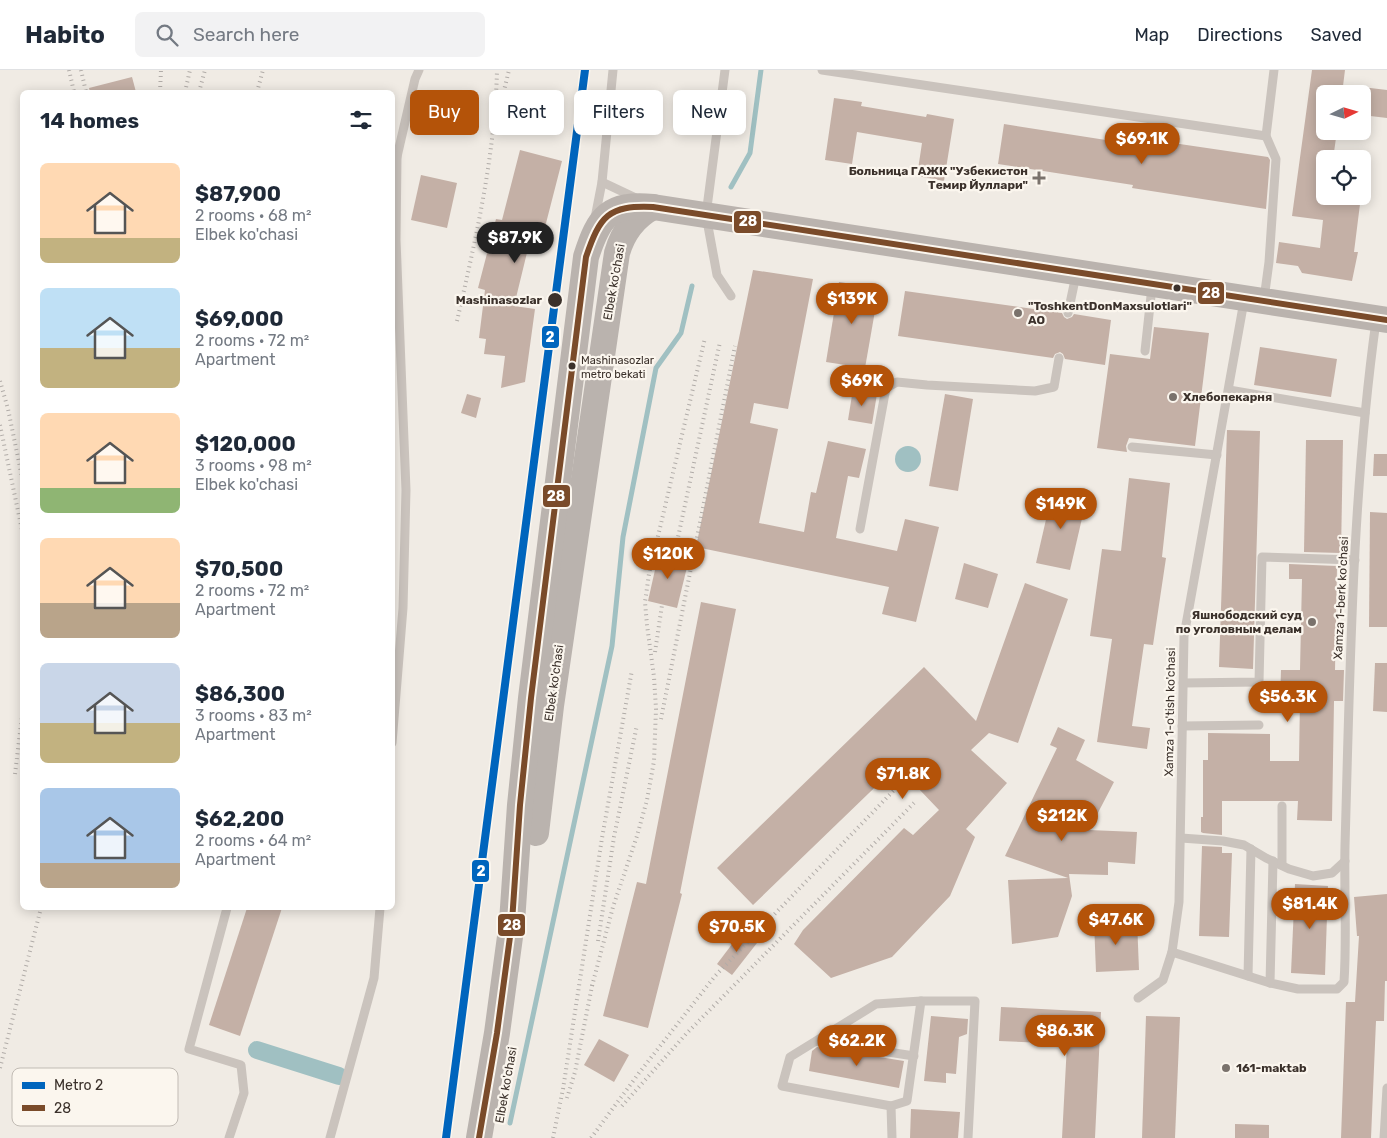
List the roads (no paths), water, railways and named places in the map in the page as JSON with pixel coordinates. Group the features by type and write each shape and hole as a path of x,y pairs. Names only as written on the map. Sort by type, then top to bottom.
{"main road":[{"name":"Elbek ko'chasi","path":"479,1138 497,1033 512,922 520,805 530,708 586,257 598,227 622,207 635,205 653,207"},
{"path":"653,207 1381,319"},
{"name":"Elbek ko'chasi","path":"497,1138 528,928 538,803 550,706 613,253 627,228 639,215 653,207"}],"lane":[{"path":"395,164 415,79 419,70"},
{"path":"586,257 602,182 613,70"},
{"path":"725,70 706,215 718,275 731,296"},
{"path":"822,70 1266,136 1274,70"},
{"name":"Xamza 1-o'tish ko'chasi","path":"1138,998 1163,980 1172,952 1179,902 1184,636 1229,390 1254,299 1269,262 1276,159 1266,136"},
{"path":"395,702 402,608 406,490 396,240 397,156"},
{"path":"602,182 653,207"},
{"path":"602,182 607,221"},
{"path":"1068,314 1077,272"},
{"path":"1145,351 1153,284"},
{"name":"Xamza 1-berk ko'chasi","path":"1172,952 1270,983 1298,989 1337,989 1344,982 1347,944 1345,861 1355,560 1366,385 1381,319"},
{"path":"860,529 886,388 897,382 1035,390 1054,387 1060,358"},
{"path":"1229,390 1365,413"},
{"path":"1132,447 1217,455"},
{"path":"1183,683 1259,682 1262,557 1355,560"},
{"path":"1182,726 1260,725"},
{"path":"1270,983 1282,806"},
{"path":"1181,838 1223,841 1244,845 1278,863 1313,876 1332,873 1345,861"},
{"path":"1248,976 1251,850"},
{"path":"226,910 189,1049 241,1065 244,1093 229,1138"},
{"path":"330,1138 374,978 380,910"},
{"path":"921,1001 906,1101 891,1106 782,1086 790,1058 876,1004 921,1001 975,1001 968,1138"},
{"path":"817,1041 914,1056"},
{"path":"1384,1138 1387,1088"},
{"path":"891,1106 892,1138"}],"water":[{"path":"908,446 917,450 921,459 917,468 908,472 899,468 895,459 899,450"}],"waterway":[{"path":"731,187 750,153 761,70"},
{"path":"510,1123 612,646 623,537 656,368 681,333 692,286"},
{"path":"257,1050 339,1076"}],"railway":[{"path":"69,70 74,90"},
{"path":"81,70 86,90"},
{"path":"160,90 161,70"},
{"path":"185,90 190,70"},
{"path":"200,90 205,70"},
{"path":"258,90 263,70"},
{"path":"457,321 483,197 493,134 497,70"},
{"path":"504,90 509,70"},
{"path":"592,986 613,907 647,800 654,761 656,709 645,602 649,574 705,338"},
{"path":"674,556 720,342"},
{"path":"661,719 735,346"},
{"path":"0,381 20,467"},
{"path":"0,425 20,520"},
{"path":"655,652 662,605"},
{"path":"553,1138 563,1089 602,838 632,670"},
{"path":"598,941 614,837 637,725"},
{"path":"15,774 20,733"},
{"path":"591,1138 715,976 898,786"},
{"path":"622,1106 686,1034 914,803"},
{"path":"0,1068 40,910"},
{"path":"567,1098 575,1072 593,981"}],"metro line":[{"name":"2","path":"446,1138 585,70"}],"place":[{"name":"Больница ГАЖК \"Узбекистон Темир Йуллари\"","path":"1039,178"},
{"name":"Mashinasozlar","path":"555,300"},
{"name":"\"ToshkentDonMaxsulotlari\" AO","path":"1018,313"},
{"name":"Mashinasozlar metro bekati","path":"572,366"},
{"name":"Хлебопекарня","path":"1173,397"},
{"name":"Яшнободский суд по уголовным делам","path":"1312,622"},
{"name":"161-maktab","path":"1226,1068"}]}
